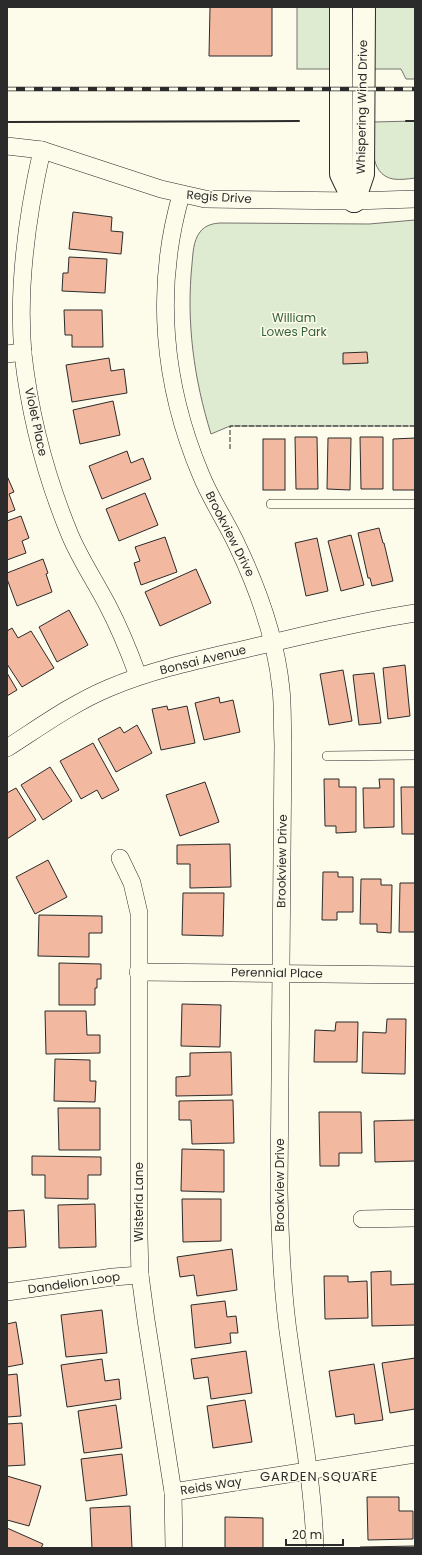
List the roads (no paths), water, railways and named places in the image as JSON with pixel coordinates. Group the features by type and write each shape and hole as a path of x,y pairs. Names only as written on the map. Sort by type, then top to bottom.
{"street":[{"name":"Whispering Wind Drive","path":"341,7 341,174 354,201"},
{"name":"Whispering Wind Drive","path":"354,201 364,174 364,7"},
{"name":"Regis Drive","path":"7,146 42,150 181,194 205,199 354,201 415,199"},
{"name":"Violet Place","path":"42,150 34,188 26,246 15,353 43,458 70,535 118,627 138,676"},
{"name":"Brookview Drive","path":"181,194 169,247 165,315 167,350 178,408 201,476 236,543 254,582 273,643 281,690 280,1255 289,1337 309,1471 315,1548"},
{"name":"Bonsai Avenue","path":"7,748 107,688 138,676 173,666 273,643 415,613"},
{"name":"Wisteria Lane","path":"120,858 132,883 139,913 140,1275 155,1386 173,1492 174,1548"},
{"name":"Perennial Place","path":"138,972 415,974"},
{"path":"362,1218 415,1218"},
{"name":"Dandelion Loop","path":"7,1292 112,1277 140,1275"},
{"name":"Reids Way","path":"173,1492 415,1454"}],"lane":[{"path":"271,504 415,504"},
{"path":"327,756 415,755"}],"railway":[{"path":"7,89 415,89"}],"district":[{"name":"GARDEN SQUARE","path":"319,1476"}],"park label":[{"name":"William Lowes Park","path":"294,325"}]}
